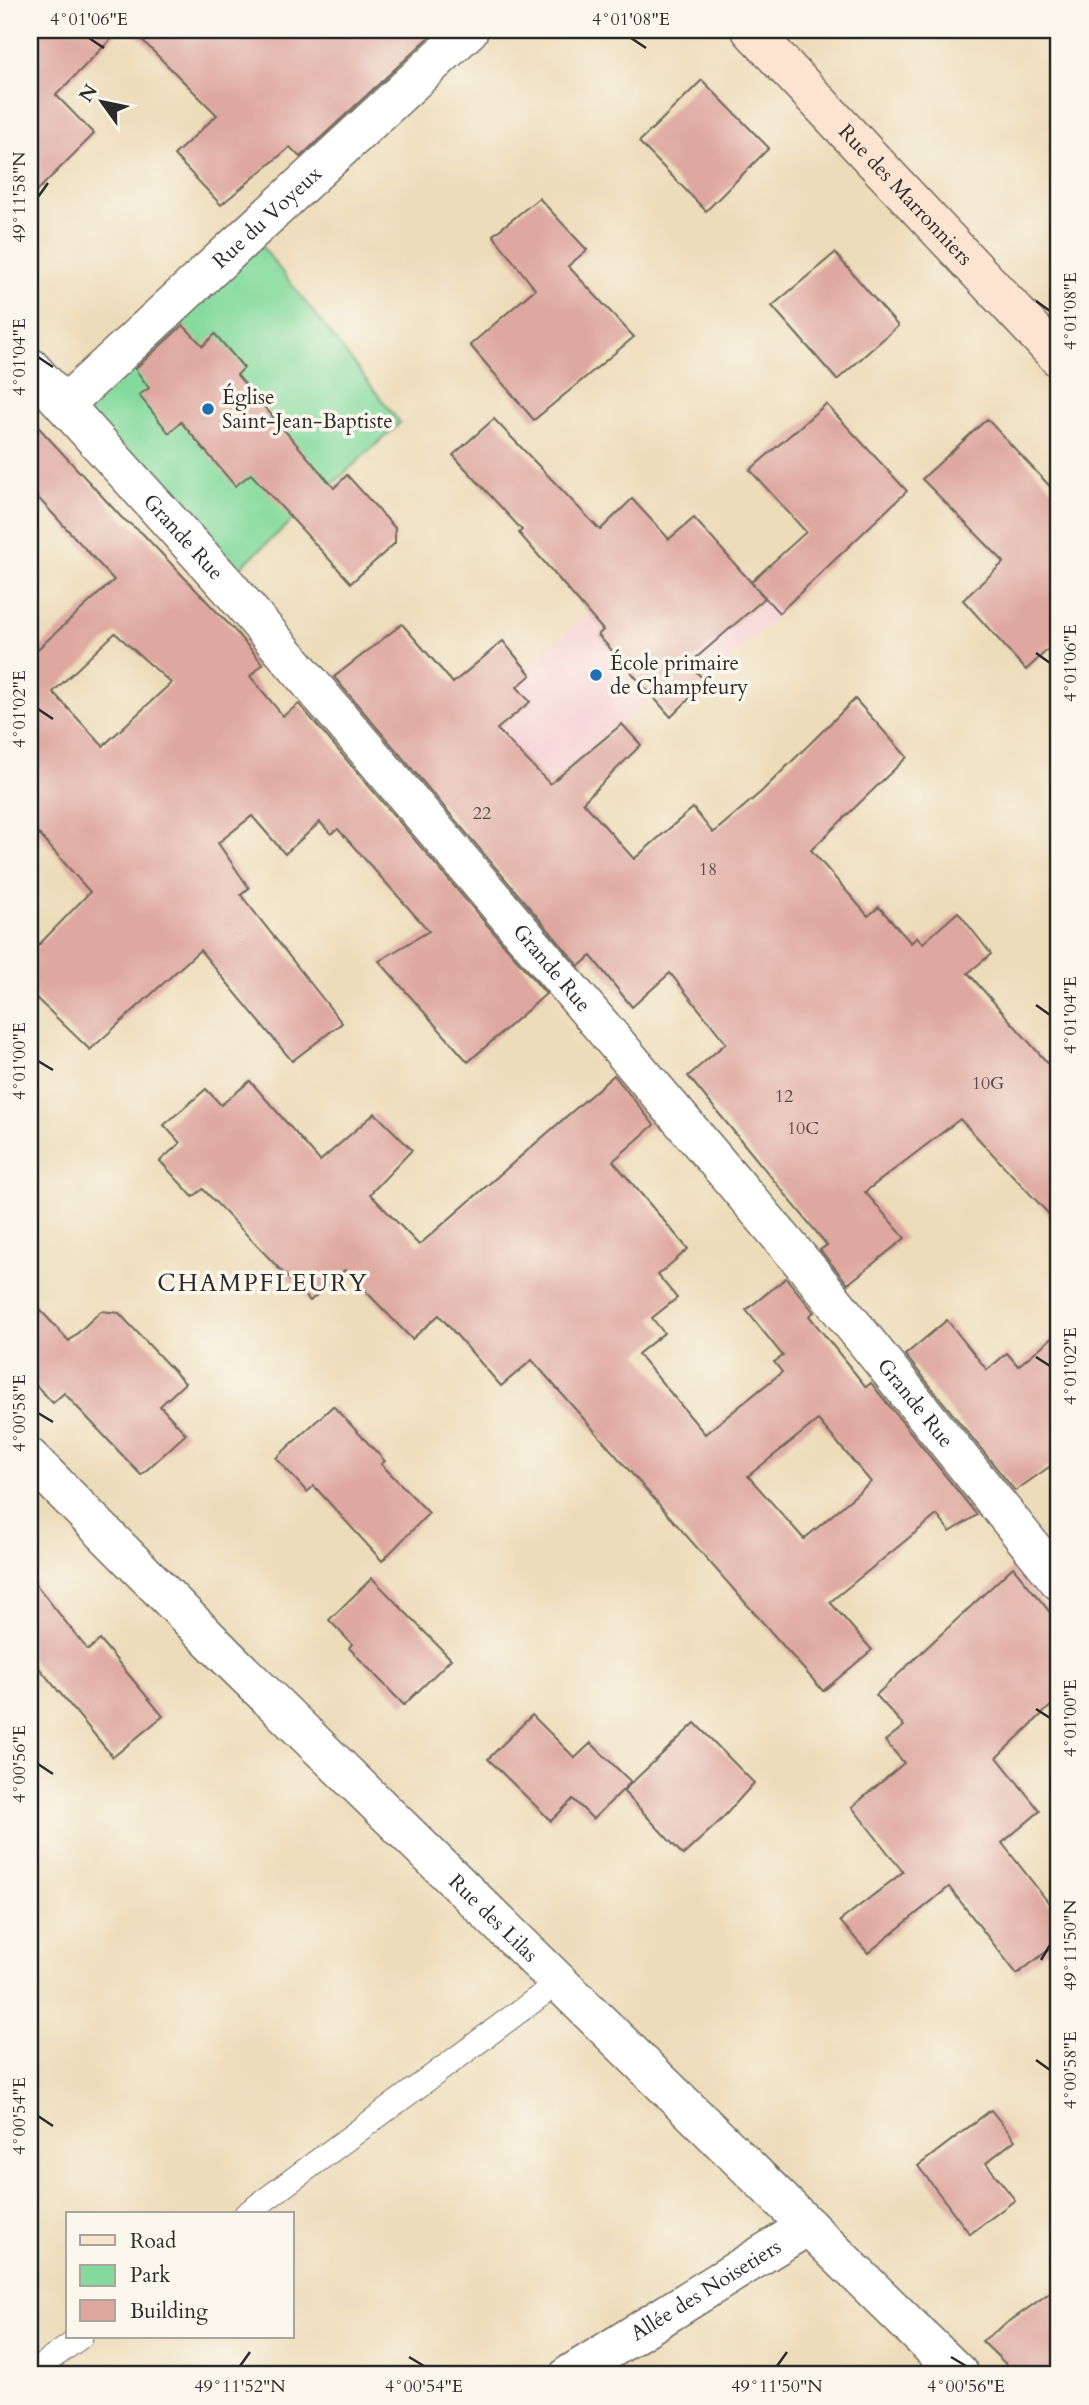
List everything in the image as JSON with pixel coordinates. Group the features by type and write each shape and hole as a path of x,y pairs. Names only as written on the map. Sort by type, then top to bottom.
{"street":[{"name":"Rue du Voyeux","path":"65,404 469,30"},
{"name":"Rue des Marronniers","path":"751,30 1059,358"},
{"name":"Grande Rue","path":"30,367 227,585 799,1258 1059,1581"},
{"name":"Rue des Lilas","path":"30,1458 559,1983 960,2375"},
{"name":"Allée des Noisetiers","path":"569,2375 808,2226"}],"lane":[{"path":"249,2212 559,1983"},
{"path":"30,2375 80,2338"}],"shaded area":[{"name":"École primaire de Champfeury","path":"694,518 779,613 706,682 689,664 538,793 420,754 539,656"}],"green space":[{"path":"261,245 400,423 236,571 82,410"}],"building":[{"path":"30,30 120,30 56,95 94,134 30,198"},
{"path":"132,30 437,30 300,157 290,147 221,205 174,155 217,115"},
{"path":"702,80 769,148 706,211 639,142"},
{"path":"539,198 587,250 568,266 634,337 534,420 470,345 535,289 493,235"},
{"path":"835,253 898,326 837,380 772,306"},
{"path":"183,325 203,346 215,334 244,368 237,375 334,488 347,475 395,528 395,543 351,583 251,474 235,486 181,422 169,433 139,395 149,388 135,369"},
{"path":"826,404 907,491 779,613 751,582 806,532 750,470"},
{"path":"30,418 122,518 142,533 237,633 263,664 250,676 283,716 299,704 546,994 468,1062 379,961 429,931 338,829 331,834 320,822 285,854 252,816 218,843 249,888 241,895 342,1023 292,1061 200,950 90,1050 30,992 30,954 90,892 30,824 30,656 114,580 30,489","holes":["115,633 171,683 103,746 53,692"]},
{"path":"494,419 600,530 632,499 669,539 694,518 765,598 689,664 706,682 671,717 598,635 603,630 519,533 522,530 453,455"},
{"path":"987,419 1059,496 1059,639 1026,670 963,600 1004,562 922,479"},
{"path":"402,624 453,683 503,641 531,675 517,687 530,702 497,729 550,784 622,724 641,745 583,802 634,859 693,808 713,833 761,792 855,699 907,757 811,850 868,916 879,907 911,943 917,937 923,943 958,912 991,954 968,973 1059,1076 1059,1225 960,1119 865,1192 905,1238 848,1284 820,1250 827,1245 688,1076 726,1043 670,973 632,1007 591,956 579,966 334,677"},
{"path":"614,1075 654,1125 613,1161 688,1249 658,1275 677,1298 652,1318 664,1333 638,1354 705,1434 782,1372 774,1362 783,1356 746,1310 786,1278 814,1312 809,1316 866,1387 871,1383 977,1515 950,1532 937,1515 830,1602 872,1650 823,1691 532,1360 501,1386 439,1315 412,1339 345,1270 310,1301 203,1189 193,1197 160,1161 180,1143 164,1125 206,1089 221,1105 250,1081 320,1161 375,1113 412,1150 370,1194 419,1245","holes":["818,1420 871,1482 804,1539 748,1476"]},
{"path":"30,1299 69,1341 101,1311 119,1313 185,1383 160,1406 186,1434 141,1475 64,1393 53,1403 30,1379"},
{"path":"947,1320 987,1370 1007,1353 1018,1366 1059,1332 1059,1460 1015,1491 905,1355"},
{"path":"333,1406 385,1461 381,1464 429,1513 382,1561 314,1486 307,1492 276,1458"},
{"path":"1013,1567 1059,1623 1059,1698 997,1757 1040,1811 1002,1843 1059,1916 1059,1942 1017,1974 949,1887 868,1953 840,1921 903,1872 852,1807 904,1763 885,1741 904,1726 876,1695"},
{"path":"30,1577 88,1650 100,1640 163,1716 113,1757 30,1657"},
{"path":"372,1578 451,1659 404,1705 349,1648 352,1644 329,1620"},
{"path":"532,1715 575,1758 591,1743 631,1782 593,1819 573,1799 551,1821 488,1759"},
{"path":"695,1723 754,1783 720,1821 683,1855 623,1791"},
{"path":"991,2110 1015,2140 986,2163 1015,2200 970,2234 918,2166"},
{"path":"1059,2286 1059,2375 1017,2375 982,2341"}],"place":[{"name":"Église Saint-Jean-Baptiste","path":"208,409"},
{"name":"École primaire de Champfeury","path":"596,675"}],"district":[{"name":"CHAMPFLEURY","path":"263,1283"}]}
